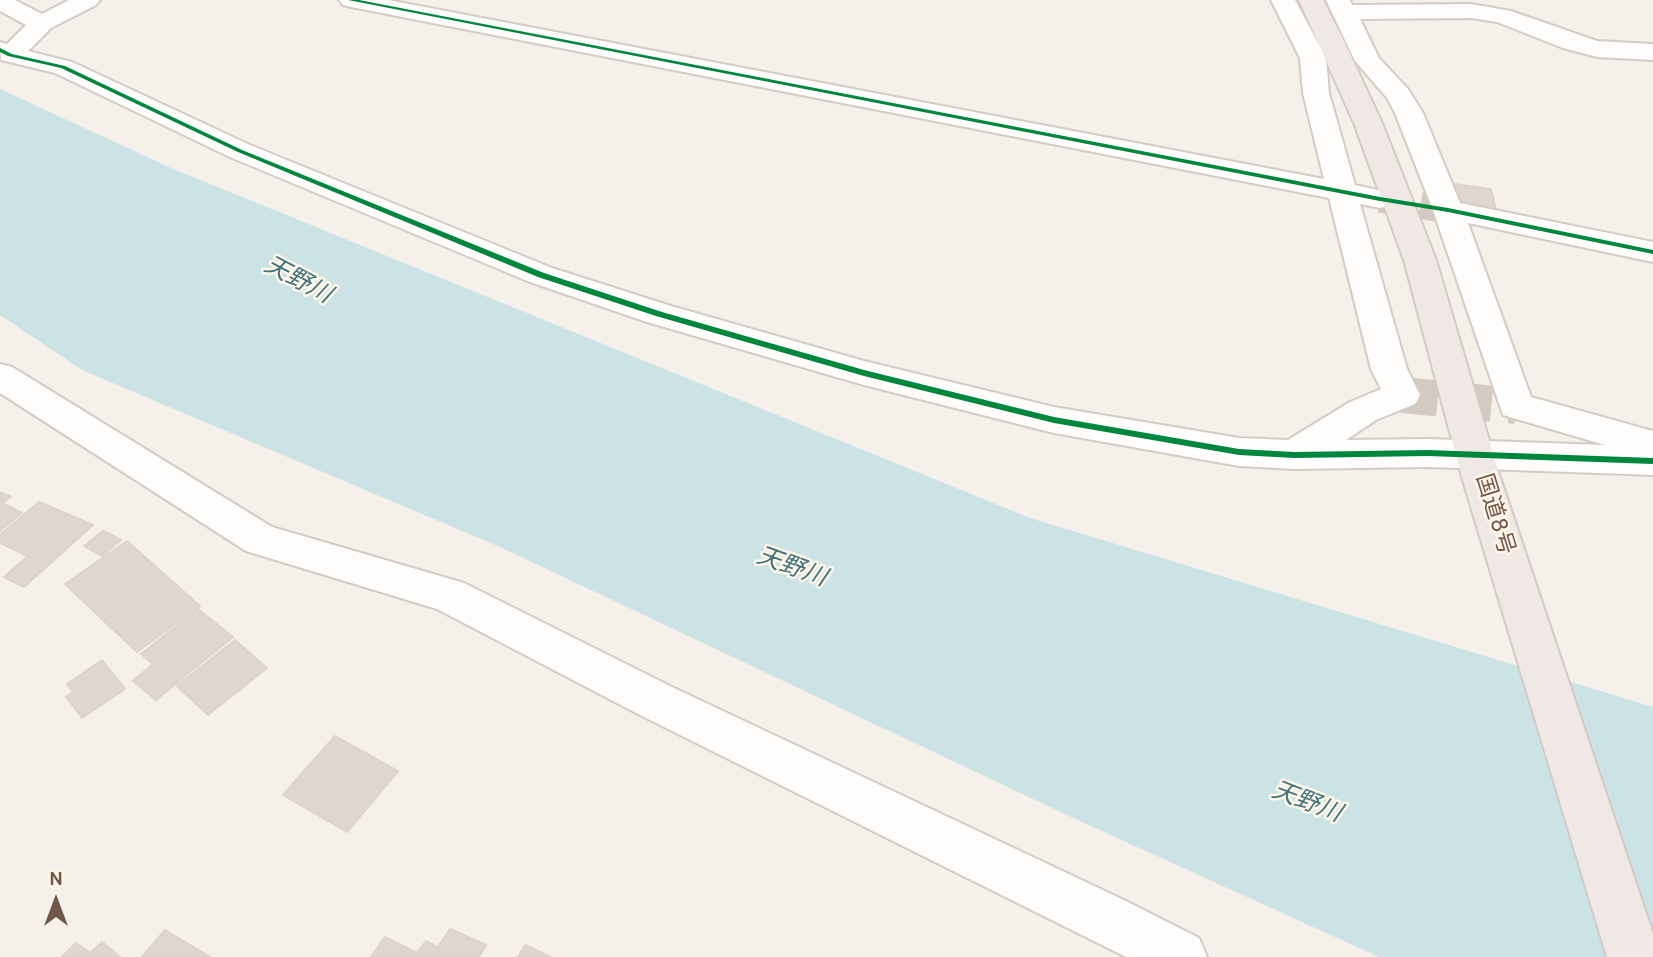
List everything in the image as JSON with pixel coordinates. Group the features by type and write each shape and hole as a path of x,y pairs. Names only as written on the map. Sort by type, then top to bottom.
{"highway":[{"name":"国道8号","path":"1311,0 1356,94 1420,260 1478,465 1634,957"}],"street":[{"path":"5,52 43,23 88,0"},
{"path":"351,0 1380,199"},
{"path":"1283,0 1313,58 1316,93 1389,369 1402,395 1363,411 1294,455"},
{"path":"1519,0 1532,17 1535,27"},
{"path":"0,2 43,23"},
{"path":"1653,52 1597,49 1573,43 1503,16 1471,11 1342,6 1368,61 1399,95 1409,113 1448,210 1516,406 1653,446"},
{"path":"5,52 63,67 253,156 541,275 659,314 864,373 1054,421 1239,452 1294,455 1428,453 1478,465 1653,461"},
{"path":"1448,210 1653,252"},
{"path":"0,376 260,540 449,595 656,701 1106,918 1180,957"}],"water":[{"name":"天野川","path":"0,89 171,168 1030,518 1653,707 1653,957 1379,957 1069,816 500,547 82,370 0,315"}],"building":[{"path":"1454,184 1491,189 1496,210 1459,204"},
{"path":"0,492 11,497 2,503 22,513 0,531"},
{"path":"39,502 93,525 24,587 4,577 28,556 0,543 0,535"},
{"path":"103,531 121,540 102,556 84,546"},
{"path":"127,541 200,606 137,652 65,584"},
{"path":"198,609 233,637 156,700 133,681 153,664 141,654"},
{"path":"235,640 267,668 208,715 177,686"},
{"path":"102,660 125,689 82,718 66,697 73,692 67,684"},
{"path":"335,736 398,771 347,832 283,795"},
{"path":"450,929 486,945 479,957 371,957 385,937 417,953 426,941 438,947"},
{"path":"165,930 210,957 142,957"},
{"path":"102,942 120,957 62,957 76,943 90,953"},
{"path":"525,945 551,957 518,957"}],"tunnel":[{"path":"1380,199 1448,210"},
{"path":"1402,395 1516,406"}],"cycle path":[{"path":"351,0 1448,210 1653,252"},
{"path":"0,50 10,55 63,67 240,151 541,275 659,314 864,373 1054,420 1239,452 1294,455 1428,453 1653,461"}]}
